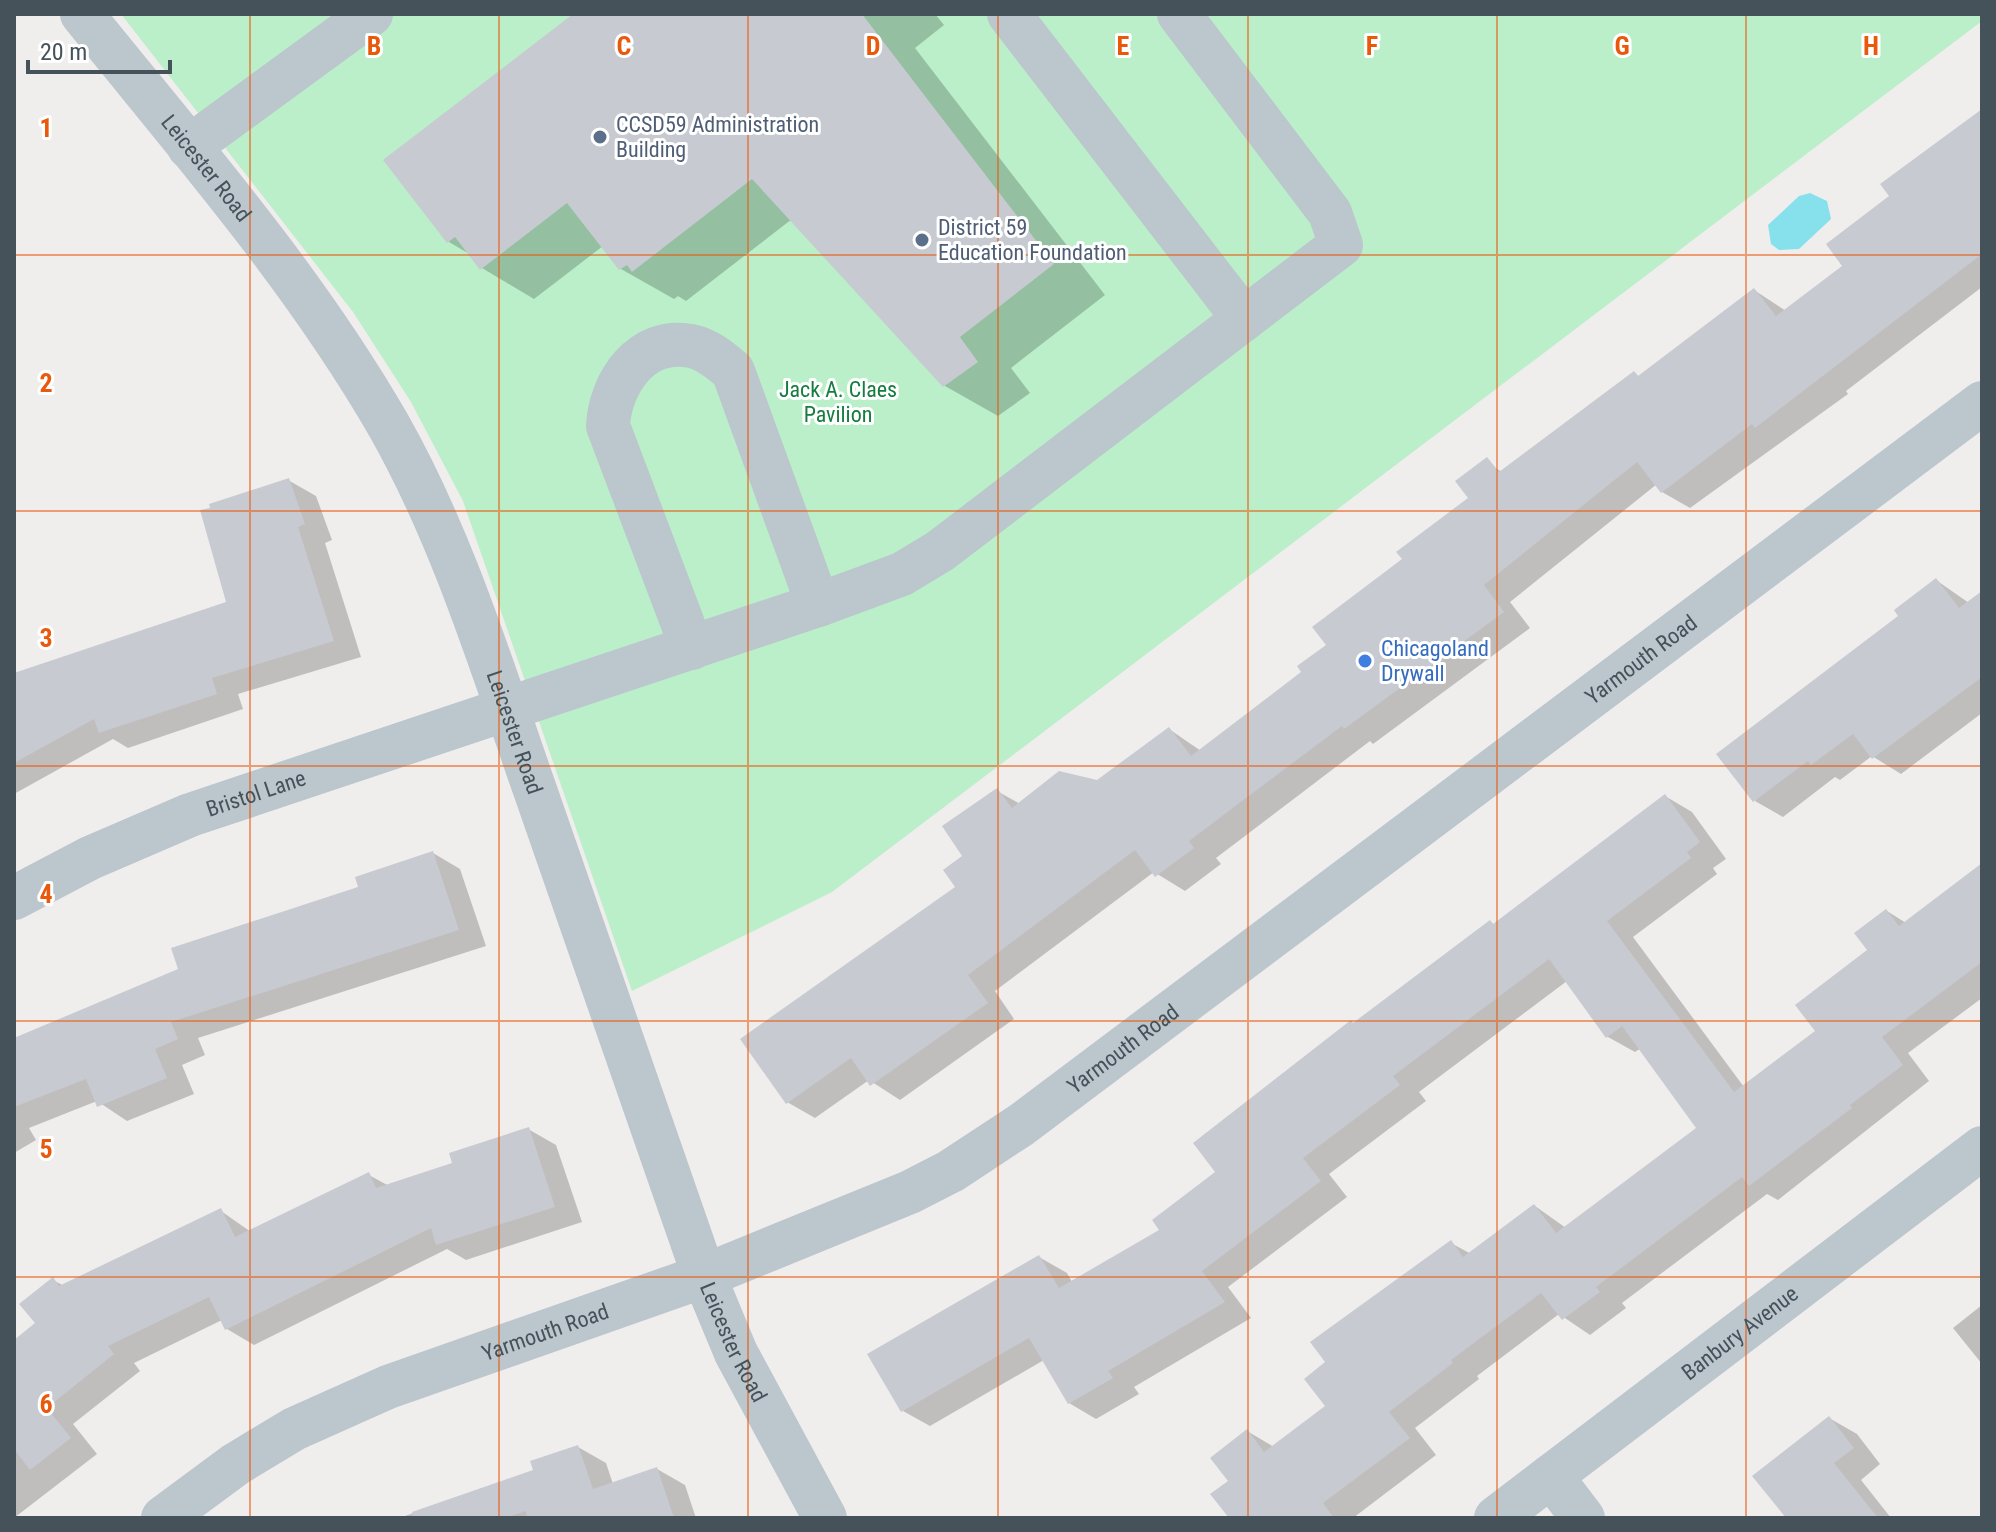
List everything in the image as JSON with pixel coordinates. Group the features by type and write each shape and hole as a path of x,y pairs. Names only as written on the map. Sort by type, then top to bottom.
{"street":[{"name":"Leicester Road","path":"83,14 189,147 348,357 391,430 433,513 507,709 704,1276 736,1353 825,1518"},
{"path":"189,147 371,14"},
{"path":"1009,14 1244,319"},
{"name":"Bristol Lane","path":"14,898 90,858 190,815 818,605 902,574 940,551 1341,245 1330,213 1179,14"},
{"path":"692,648 608,426 609,402 620,380 637,358 662,348 689,345 712,355 733,371 818,605"},
{"name":"Yarmouth Road","path":"163,1518 236,1464 294,1429 388,1387 704,1276 910,1192 985,1150 1982,403"},
{"name":"Banbury Avenue","path":"1496,1518 1982,1148"},
{"path":"1551,1476 1583,1518"}],"green space":[{"name":"Jack A. Claes Pavilion","path":"121,14 1982,14 1982,21 832,892 632,991 463,501 411,402 353,312"}],"water":[{"path":"1810,193 1827,201 1831,219 1799,249 1779,250 1771,244 1768,225 1799,196"}],"building":[{"name":"CCSD59 Administration Building","path":"573,14 862,14 1054,264 960,337 978,362 943,387 752,179 632,272 627,265 619,270 567,203 480,270 455,237 447,243 383,160"},
{"path":"1982,109 1982,254 1755,428 1752,424 1661,493 1637,462 1484,585 1504,612 1344,729 1342,726 1189,841 1194,848 1155,877 1135,850 968,975 988,1003 870,1086 851,1058 786,1104 740,1039 955,887 943,870 962,856 942,826 997,788 1012,808 1059,771 1097,780 1169,727 1191,756 1301,672 1297,666 1326,645 1312,627 1402,559 1396,552 1468,498 1455,481 1487,457 1499,472 1634,371 1638,376 1754,288 1776,316 1842,266 1826,244 1889,196 1880,184"},
{"path":"289,478 305,524 298,527 334,641 212,678 217,694 99,733 94,719 14,763 14,673 226,602 200,510 210,508 209,504"},
{"path":"1936,578 1959,608 1982,591 1982,677 1872,759 1853,734 1811,765 1808,761 1753,802 1716,754 1898,616 1894,610"},
{"path":"1665,794 1700,842 1687,852 1691,858 1607,921 1734,1092 1815,1031 1795,1005 1867,950 1854,933 1886,909 1899,926 1982,863 1982,962 1882,1037 1903,1065 1850,1105 1852,1108 1749,1186 1742,1177 1596,1287 1600,1292 1562,1320 1541,1293 1451,1360 1453,1363 1389,1412 1410,1438 1323,1503 1334,1518 1229,1518 1210,1494 1228,1481 1210,1458 1247,1429 1264,1452 1325,1406 1304,1379 1325,1362 1310,1342 1451,1240 1463,1257 1534,1204 1556,1233 1696,1128 1622,1026 1606,1038 1549,959 1393,1076 1400,1085 1303,1158 1321,1181 1202,1271 1225,1302 1108,1371 1113,1378 1068,1404 1029,1338 901,1412 867,1354 1039,1255 1059,1288 1159,1230 1152,1220 1215,1172 1193,1143 1351,1020 1353,1023 1490,920 1493,924"},
{"path":"433,851 459,930 171,1022 178,1039 155,1049 167,1078 97,1107 86,1079 14,1107 14,1038 178,969 171,948 358,887 355,877"},
{"path":"529,1127 555,1207 436,1245 431,1228 225,1330 209,1297 108,1346 114,1354 47,1408 71,1438 30,1470 14,1449 14,1340 35,1323 19,1304 53,1277 59,1286 221,1208 235,1237 369,1172 376,1188 452,1163 449,1153"},
{"path":"1829,1416 1854,1448 1834,1463 1878,1518 1786,1518 1752,1476"},
{"path":"578,1445 593,1489 657,1467 674,1518 527,1518 526,1511 505,1518 413,1518 412,1512 533,1470 530,1461"}],"place":[{"name":"CCSD59 Administration Building","path":"600,137"},
{"name":"District 59 Education Foundation","path":"922,240"},
{"name":"Chicagoland Drywall","path":"1365,661"}]}
